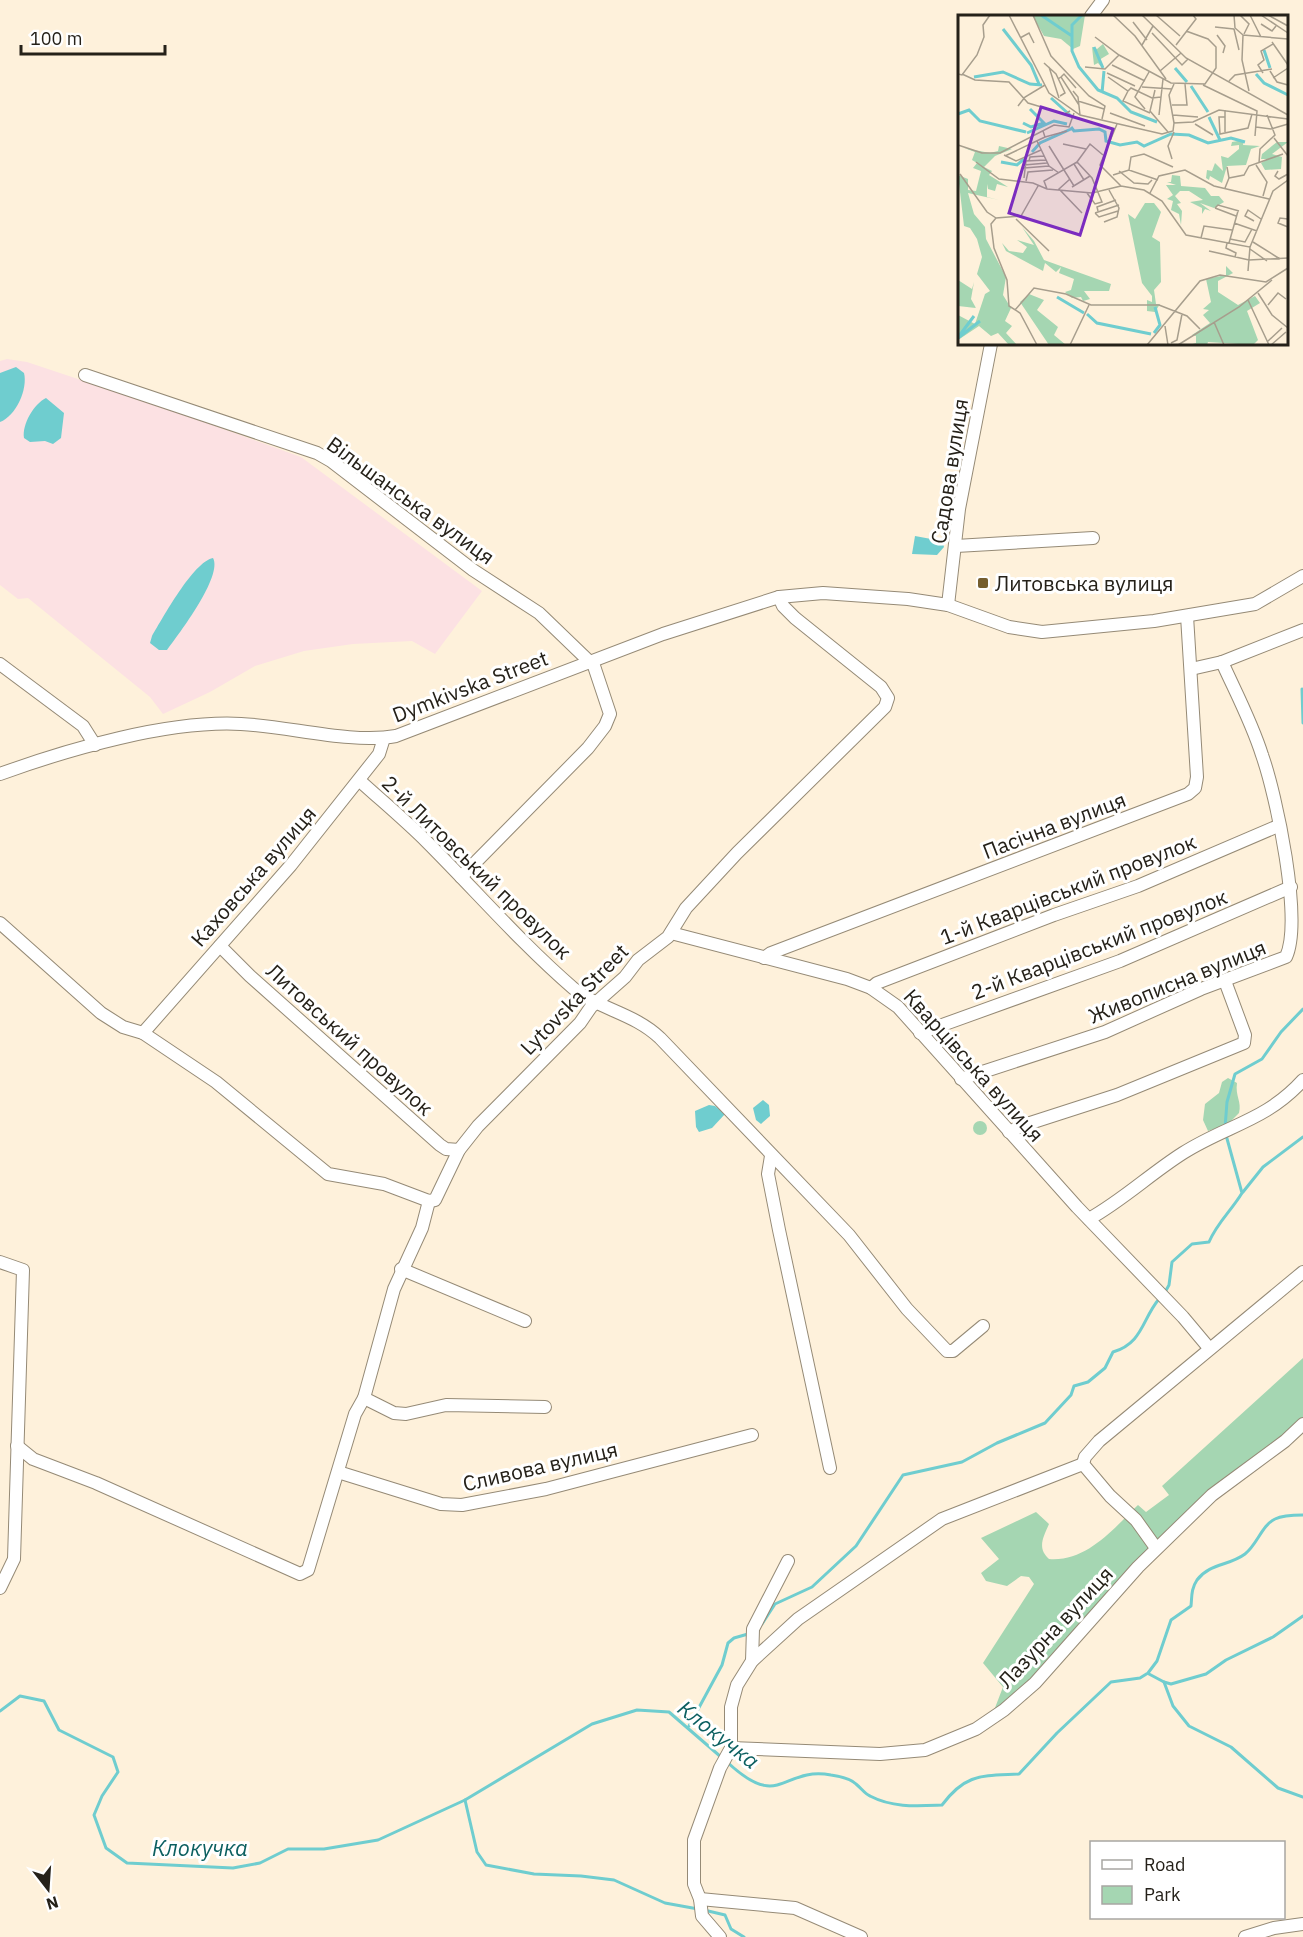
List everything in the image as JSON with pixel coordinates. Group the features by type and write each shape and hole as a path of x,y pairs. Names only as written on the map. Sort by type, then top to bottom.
{"street":[{"path":"1092,15 1103,0"},
{"name":"Садова вулиця","path":"948,605 959,509 991,345"},
{"name":"Вільшанська вулиця","path":"85,375 325,457 473,570 528,605 590,662"},
{"path":"956,546 1093,538"},
{"name":"Dymkivska Street","path":"0,774 95,745 210,723 268,725 384,738 419,730 663,634 780,597 809,593 851,594 948,605 1009,627 1033,631 1154,621 1258,603 1303,576"},
{"name":"Lytovska Street","path":"429,1201 435,1200 440,1194 459,1150 488,1114 580,1023 596,1002 624,977 638,960 671,933 686,908 721,869 887,704 887,696 877,683 795,618 783,606 780,597"},
{"name":"Пасічна вулиця","path":"764,958 1188,794 1195,788 1197,777 1187,616"},
{"path":"1191,669 1222,662 1302,632"},
{"path":"460,877 555,782 605,726 610,714 596,670 590,662"},
{"name":"Живописна вулиця","path":"961,1079 1105,1032 1286,957 1290,944 1291,887 1278,826 1261,752 1222,662"},
{"path":"3,670 83,726 95,745"},
{"name":"Каховська вулиця","path":"143,1033 291,865 360,781 381,750 384,738"},
{"name":"2-й Литовський провулок","path":"360,781 427,842 529,950 583,996 609,1006 655,1033 849,1235 907,1309 947,1351 953,1351 983,1326"},
{"name":"1-й Кварцівський провулок","path":"872,988 877,982 957,951 1138,886 1278,826"},
{"name":"2-й Кварцівський провулок","path":"920,1033 1120,961 1291,887"},
{"path":"0,923 94,1007 123,1027 143,1033 233,1095 328,1173 339,1178 384,1184 429,1201 422,1228 401,1269 364,1398 355,1414 308,1570 300,1574 96,1483 33,1460 17,1446"},
{"name":"Кварцівська вулиця","path":"671,933 872,988 890,1000 1209,1348"},
{"name":"Литовський провулок","path":"220,946 250,976 440,1145 446,1149 459,1150"},
{"path":"1009,1132 1117,1095 1244,1043 1245,1035 1225,981"},
{"path":"1089,1219 1123,1198 1183,1153 1272,1109 1303,1080"},
{"path":"771,1156 768,1174 778,1230 830,1468"},
{"path":"0,1262 23,1270 14,1559 0,1588"},
{"path":"401,1269 525,1321"},
{"path":"1083,1464 1085,1457 1099,1441 1303,1272"},
{"path":"364,1398 394,1413 406,1414 446,1405 544,1407"},
{"name":"Лазурна вулиця","path":"726,1757 880,1754 925,1750 970,1732 1028,1690 1156,1548 1223,1486 1285,1441 1303,1424"},
{"name":"Сливова вулиця","path":"338,1472 441,1504 462,1505 546,1489 752,1435"},
{"path":"1083,1464 1110,1496 1136,1520 1156,1548"},
{"path":"720,1937 700,1907 694,1884 694,1840 726,1757 730,1707 737,1685 752,1662 798,1619 942,1519 1083,1464"},
{"path":"752,1662 752,1633 788,1561"},
{"path":"700,1907 795,1908 861,1937"},
{"path":"1245,1937 1274,1928 1303,1923"}],"shaded area":[{"path":"7,359 27,362 168,409 301,457 482,591 435,654 412,641 353,644 304,651 255,666 210,692 163,714 150,697 28,598 18,599 0,585 0,361"}],"green space":[{"path":"1228,1078 1237,1083 1239,1113 1228,1124 1208,1131 1203,1120 1205,1104 1219,1093 1222,1082"},
{"path":"977,1121 983,1121 987,1128 983,1135 977,1135 973,1131 973,1125"},
{"path":"1303,1358 1303,1428 1192,1516 1091,1626 993,1713 1003,1687 983,1663 1034,1584 1029,1577 1021,1576 1007,1586 986,1581 981,1573 999,1559 981,1538 1036,1512 1049,1524 1042,1547 1049,1559 1063,1559 1087,1550 1109,1533 1138,1505 1146,1512 1169,1495 1162,1486"}],"water":[{"path":"16,367 24,373 25,379 20,401 11,414 0,422 0,373"},
{"path":"46,398 64,413 61,438 53,444 45,441 30,442 24,438 27,421 37,405"},
{"path":"915,536 942,541 944,547 937,555 912,554"},
{"path":"213,558 212,578 198,605 167,650 159,650 150,643 152,636 188,580 197,569"},
{"path":"763,1100 769,1105 770,1116 761,1124 756,1120 753,1108"},
{"path":"709,1105 715,1106 725,1114 712,1128 699,1132 696,1127 695,1111"}],"waterway":[{"path":"1302,689 1303,723"},
{"path":"1225,1128 1227,1102 1235,1074 1262,1059 1281,1032 1303,1009"},
{"path":"1164,1294 1169,1285 1172,1262 1192,1244 1209,1242 1242,1193 1226,1135"},
{"path":"1243,1192 1263,1167 1303,1137"},
{"path":"762,1624 775,1604 812,1587 856,1546 903,1475 962,1462 997,1443 1045,1423 1071,1395 1074,1386 1088,1382 1105,1368 1113,1352 1123,1348 1136,1337 1159,1299"},
{"name":"Клокучка","path":"726,1761 744,1776 759,1784 770,1786 801,1776 831,1775 851,1781 868,1795 887,1803 923,1806 942,1805 959,1787 976,1778 1019,1774 1057,1733 1111,1682 1140,1678 1148,1673 1157,1661 1171,1620 1191,1606 1194,1586 1202,1574 1245,1554 1270,1522 1275,1519 1303,1515"},
{"path":"1164,1682 1171,1684 1206,1674 1226,1660 1273,1637 1303,1616"},
{"path":"689,1726 722,1665 728,1643 734,1638 748,1634"},
{"path":"1149,1674 1164,1682 1173,1706 1189,1726 1231,1747 1278,1788 1303,1797"},
{"name":"Клокучка","path":"0,1711 20,1696 44,1701 59,1730 113,1757 118,1772 102,1796 94,1815 106,1848 127,1863 233,1868 260,1863 288,1849 324,1849 378,1840 465,1800 592,1724 637,1710 669,1712 721,1757"},
{"path":"465,1800 477,1852 486,1865 534,1874 614,1880 665,1903 698,1909"},
{"path":"704,1910 725,1915 731,1929 744,1937"}],"place":[{"name":"Литовська вулиця","path":"983,583"}]}
